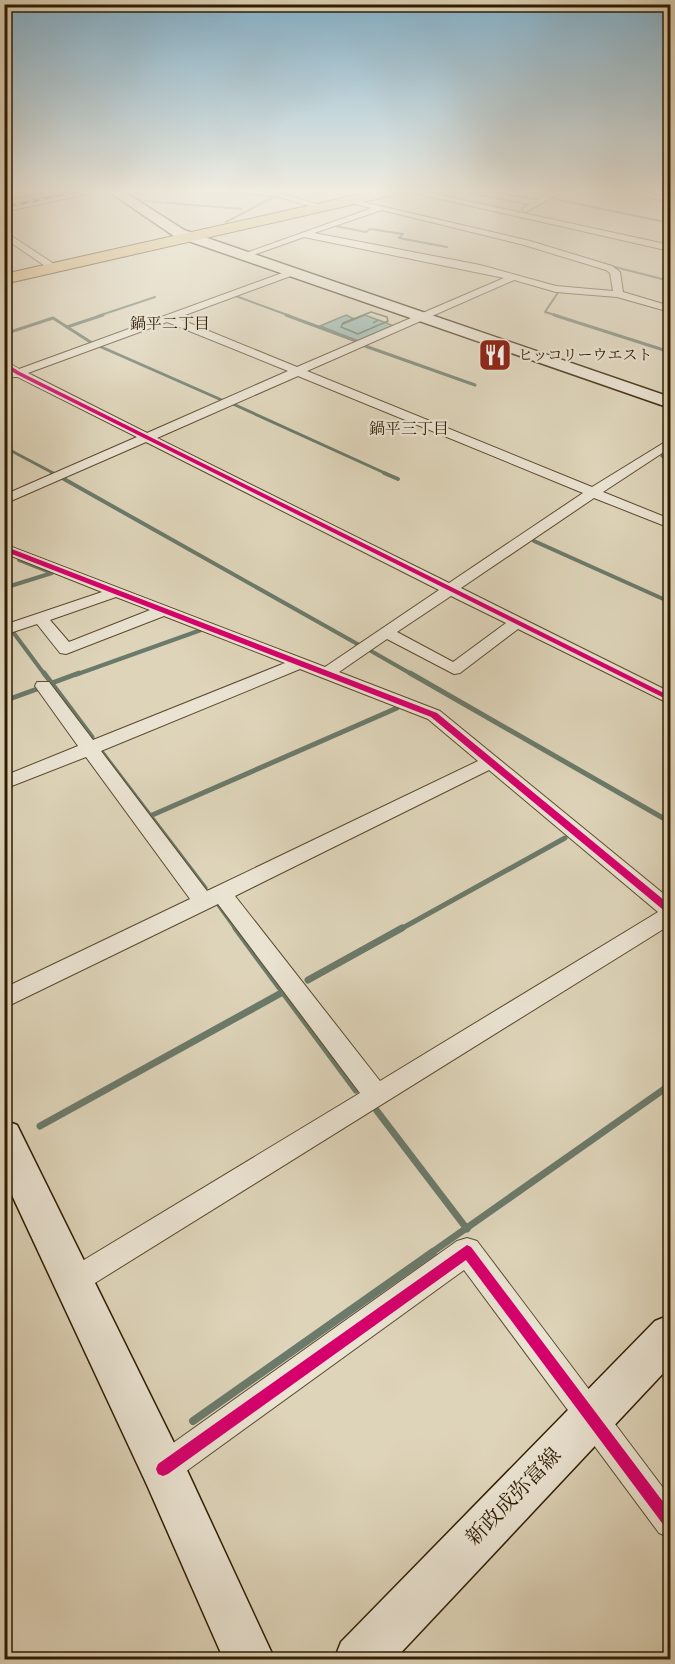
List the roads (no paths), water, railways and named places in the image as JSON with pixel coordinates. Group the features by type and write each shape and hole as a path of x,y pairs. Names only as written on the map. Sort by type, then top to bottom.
{"highway":[{"path":"4,279 51,269"}],"street":[{"path":"284,269 670,403"},
{"path":"473,269 556,289 618,294 670,309"},
{"path":"610,269 615,272 618,294"},
{"path":"4,378 293,272"},
{"path":"4,500 513,277"},
{"path":"166,318 670,524"},
{"path":"4,363 18,373 670,699"},
{"path":"328,672 593,492 670,444"},
{"path":"4,548 434,714 670,912 74,1282"},
{"path":"4,630 116,592"},
{"path":"40,618 66,649 164,610"},
{"path":"387,633 454,669 518,622"},
{"path":"4,783 302,662"},
{"path":"43,687 89,749 376,1095"},
{"path":"4,999 491,762"},
{"path":"4,1137 163,1469 250,1659"},
{"path":"163,1469 467,1251 670,1522"},
{"name":"新政成弥富線","path":"359,1659 670,1336"}],"water":[{"path":"346,315 354,319 343,324 365,315 378,320 373,323 379,320 394,326 358,341 320,326"}],"waterway":[{"path":"621,269 670,281"},
{"path":"559,291 545,312 559,316"},
{"path":"233,295 290,316"},
{"path":"98,316 155,297"},
{"path":"67,327 103,315"},
{"path":"286,315 356,341"},
{"path":"554,315 670,352"},
{"path":"4,334 53,318 67,327"},
{"path":"67,327 92,343"},
{"path":"99,346 224,401"},
{"path":"365,346 475,385"},
{"path":"233,404 387,474"},
{"path":"4,447 55,474"},
{"path":"662,456 670,459"},
{"path":"52,473 56,475"},
{"path":"384,473 398,479"},
{"path":"64,479 361,646"},
{"path":"534,541 670,602"},
{"path":"4,588 52,573 19,560"},
{"path":"4,620 7,623"},
{"path":"75,675 201,630"},
{"path":"13,632 45,675"},
{"path":"371,651 413,675"},
{"path":"44,673 92,737"},
{"path":"52,683 79,673"},
{"path":"410,673 670,822"},
{"path":"4,701 37,689"},
{"path":"150,816 397,708"},
{"path":"100,750 150,816"},
{"path":"150,816 205,888"},
{"path":"399,930 565,838"},
{"path":"219,905 237,930"},
{"path":"236,928 356,1090"},
{"path":"308,980 402,928"},
{"path":"40,1126 283,992"},
{"path":"466,1228 670,1085"},
{"path":"377,1111 466,1228"},
{"path":"431,1253 466,1228"},
{"path":"193,1421 433,1252"}],"place":[{"name":"ヒッコリーウエスト","path":"495,355"}],"district":[{"name":"鍋平二丁目","path":"170,324"},
{"name":"鍋平三丁目","path":"409,429"}]}
